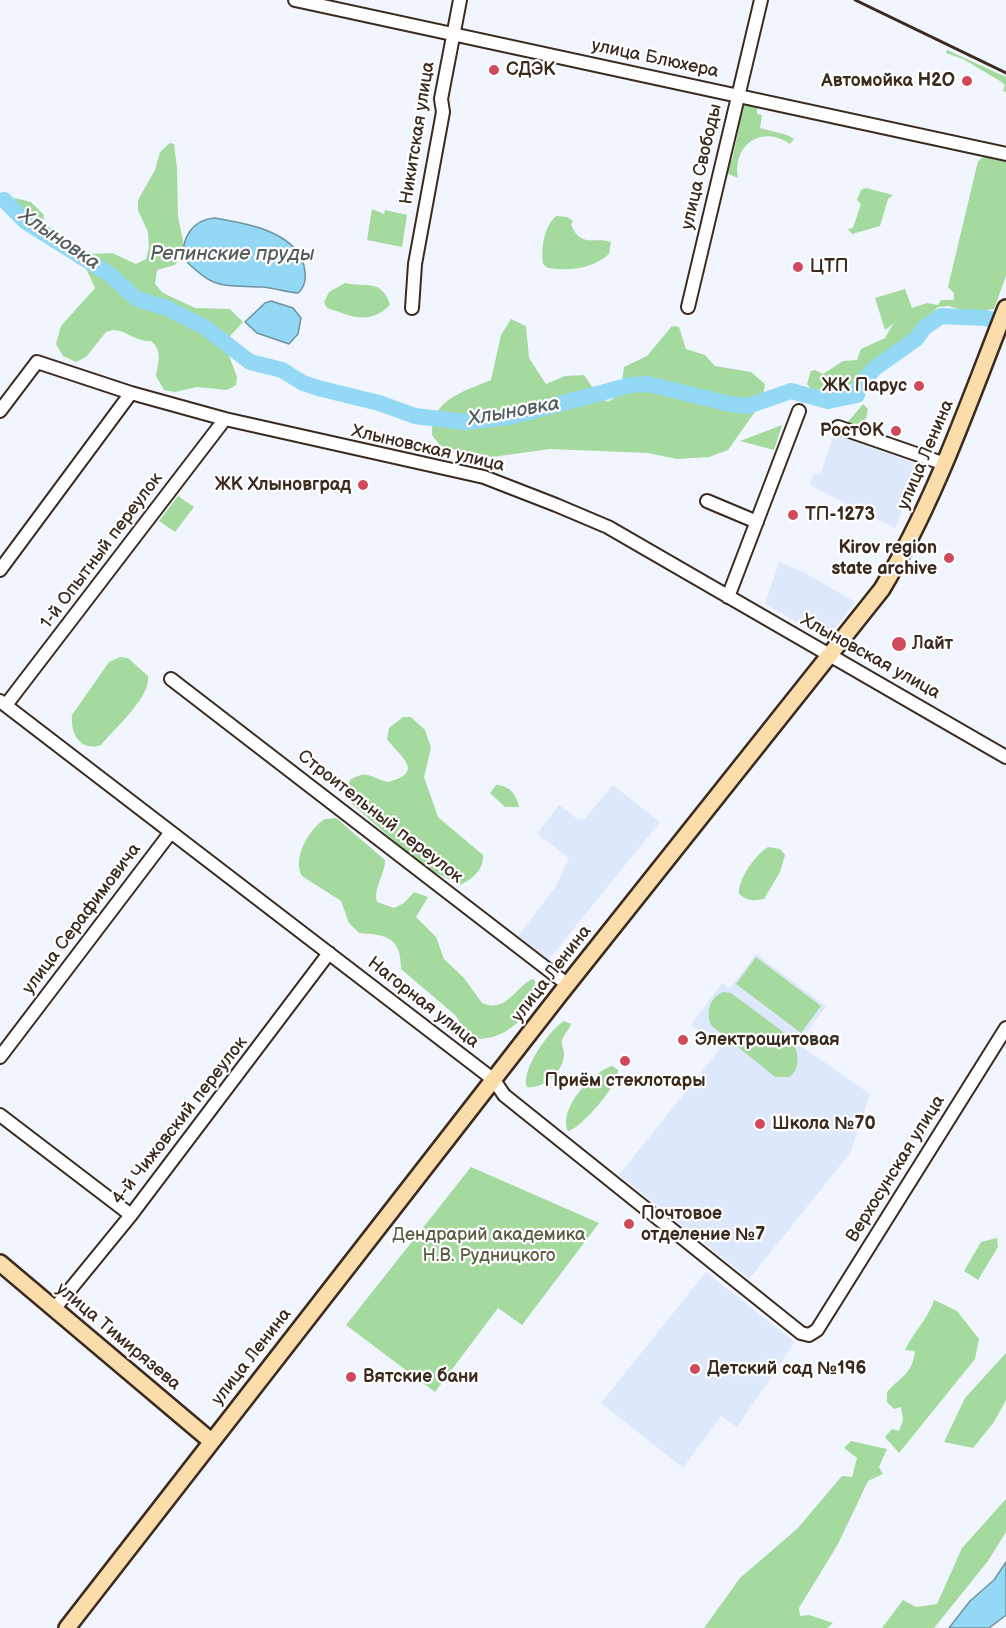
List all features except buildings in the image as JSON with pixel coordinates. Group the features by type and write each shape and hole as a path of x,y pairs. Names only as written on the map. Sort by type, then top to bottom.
{"main road":[{"name":"улица Ленина","path":"67,1628 568,985 882,589 904,553 945,464 1006,308"},
{"name":"улица Тимирязева","path":"0,1263 211,1441"}],"street":[{"name":"улица Блюхера","path":"295,0 1006,154"},
{"name":"Никитская улица","path":"412,308 415,264 443,112 441,99 460,0"},
{"name":"улица Свободы","path":"688,307 736,95 761,0"},
{"name":"Хлыновская улица","path":"0,411 37,362 131,393 225,419 484,477 608,527 1006,757"},
{"path":"0,570 131,393"},
{"path":"728,597 799,411"},
{"name":"1-й Опытный переулок","path":"3,703 225,419"},
{"path":"838,427 945,464"},
{"path":"707,501 757,522"},
{"name":"Строительный переулок","path":"171,679 568,985"},
{"name":"Нагорная улица","path":"3,703 494,1080 504,1095 801,1333 809,1335 817,1330"},
{"name":"улица Серафимовича","path":"0,1057 171,832"},
{"name":"4-й Чижовский переулок","path":"55,1308 131,1215 329,953"},
{"name":"Верхосунская улица","path":"817,1330 1006,1028"},
{"path":"0,1115 131,1215"}],"shaded area":[{"path":"834,434 920,465 895,528 810,485 814,474 820,475"},
{"path":"779,562 803,572 855,602 827,639 765,604"},
{"path":"613,785 660,822 545,964 515,940 556,886 569,858 537,834 559,805 576,818 584,819"},
{"name":"Школа №70","path":"756,954 826,1006 798,1044 870,1094 850,1153 749,1279 619,1175 720,1049 691,1025 722,983 730,988"},
{"path":"706,1272 795,1342 737,1427 721,1416 683,1468 601,1403"}],"green space":[{"path":"947,50 1006,77 1006,92 1003,91 1005,85 1000,81 963,59 946,53"},
{"path":"741,104 757,106 757,114 762,115 760,128 794,139 790,144 769,136 751,141 744,147 740,156 737,166 738,178 724,172 728,162 732,160 739,127 734,123"},
{"path":"170,143 174,144 177,168 178,217 183,252 175,265 157,270 155,284 163,293 195,308 230,309 243,322 225,345 237,377 236,385 227,390 197,387 175,392 164,390 156,376 159,357 155,345 151,341 144,341 124,332 113,330 106,332 86,357 76,362 63,356 56,344 61,326 95,288 84,264 89,254 112,253 136,264 146,259 149,248 148,232 138,210 138,200 155,170 160,152"},
{"path":"984,157 1006,162 1006,276 994,309 968,312 949,306 938,307 911,339 898,345 892,355 872,367 863,380 840,388 827,389 834,394 834,400 822,403 807,384 811,371 815,370 823,374 843,361 857,360 861,349 885,338 893,324 885,330 875,298 905,289 912,308 927,303 938,305 941,300 954,300 954,293 948,287 978,161"},
{"path":"866,188 893,195 888,199 880,226 852,234 848,229 853,228 861,204 857,200 861,190"},
{"path":"15,198 31,202 44,215 43,221 32,219 14,206"},
{"path":"372,209 384,214 385,210 407,215 402,247 367,240"},
{"path":"556,216 567,217 573,221 571,225 579,237 611,242 609,254 596,263 581,268 548,268 543,264 543,244 546,232"},
{"path":"345,283 378,287 387,297 390,305 367,317 352,316 327,308 324,302 329,292"},
{"path":"511,319 526,326 529,358 546,384 565,376 584,375 599,397 608,402 620,394 624,367 647,356 672,326 679,327 686,349 705,355 715,366 751,372 765,384 762,402 728,450 709,457 677,459 648,453 550,449 492,457 441,447 432,435 437,413 451,398 491,380 501,335"},
{"path":"863,404 868,409 864,428 847,423"},
{"path":"782,425 774,450 740,441"},
{"path":"178,496 194,507 175,532 159,521"},
{"path":"120,657 128,658 148,676 144,693 101,745 88,746 78,740 75,735 72,715 109,662"},
{"path":"403,717 411,717 425,730 431,748 424,777 438,817 483,855 482,865 476,873 460,885 424,867 352,804 346,793 350,780 361,775 369,775 388,782 406,773 407,763 387,739 389,728"},
{"path":"496,785 501,785 512,792 519,807 505,807 490,793"},
{"path":"336,818 385,860 376,897 377,902 394,908 404,903 414,892 428,897 416,917 436,937 444,959 464,978 482,1003 497,1005 532,979 535,981 529,1005 516,1024 496,1036 472,1039 455,1015 401,969 395,944 385,937 359,933 349,923 341,901 302,876 299,861 308,837 325,819"},
{"path":"768,847 780,849 785,855 780,872 764,899 748,899 739,894 741,881 753,861"},
{"path":"756,957 821,1006 801,1033 736,984"},
{"path":"723,992 731,993 790,1037 798,1057 794,1073 790,1077 775,1077 712,1026 709,1016 710,1007 714,998"},
{"path":"564,1021 571,1024 562,1041 564,1056 560,1068 545,1083 527,1087 526,1080 532,1061 551,1032"},
{"path":"612,1066 618,1070 613,1085 590,1114 568,1131 566,1122 572,1102 587,1083"},
{"name":"Дендрарий академика Н.В. Рудницкого","path":"471,1167 599,1223 522,1325 498,1308 435,1392 346,1325"},
{"path":"997,1238 998,1247 978,1280 964,1271 981,1242"},
{"path":"934,1300 957,1311 979,1339 975,1359 899,1453 885,1437 892,1429 899,1431 903,1420 901,1407 894,1409 887,1402 887,1392 909,1370 915,1351 905,1350 928,1314"},
{"path":"1006,1353 1006,1400 994,1422 973,1448 944,1442 965,1398"},
{"path":"851,1441 887,1449 879,1467 883,1474 868,1481 838,1544 799,1608 800,1616 809,1615 833,1623 827,1628 704,1628 740,1578 797,1529 842,1476 852,1477 857,1458 844,1448"},
{"path":"1006,1499 1006,1532 988,1561 934,1628 882,1628 903,1600 916,1607 937,1604 962,1548"}],"water":[{"name":"Репинские пруды","path":"214,218 270,232 294,247 302,258 305,272 305,283 300,291 298,293 219,284 203,276 183,258 184,244 194,226 206,219"},
{"name":"Репинские пруды","path":"271,301 293,308 301,318 298,334 289,344 257,333 245,322 265,303"},
{"path":"1006,1562 1006,1615 989,1628 949,1628 970,1601 994,1580"}],"waterway":[{"name":"Хлыновка","path":"4,200 26,222 109,274 137,299 167,308 206,328 250,362 282,370 303,383 318,388 379,403 415,416 465,422 510,417 631,385 648,384 730,404 748,406 791,391 828,401 857,395 860,384 875,368 916,339 924,328 941,316 986,318 1006,324"}],"railway":[{"path":"855,0 1006,73"}],"place":[{"name":"СДЭК","path":"494,70"},
{"name":"Автомойка H2O","path":"967,81"},
{"name":"ЦТП","path":"798,267"},
{"name":"ЖК Парус","path":"919,386"},
{"name":"РостОК","path":"896,431"},
{"name":"ЖК Хлыновград","path":"363,485"},
{"name":"ТП-1273","path":"793,515"},
{"name":"Kirov region state archive","path":"949,558"},
{"name":"Лайт","path":"899,644"},
{"name":"Электрощитовая","path":"683,1040"},
{"name":"Приём стеклотары","path":"625,1061"},
{"name":"Школа №70","path":"760,1124"},
{"name":"Почтовое отделение №7","path":"629,1224"},
{"name":"Детский сад №196","path":"695,1369"},
{"name":"Вятские бани","path":"351,1377"}]}
